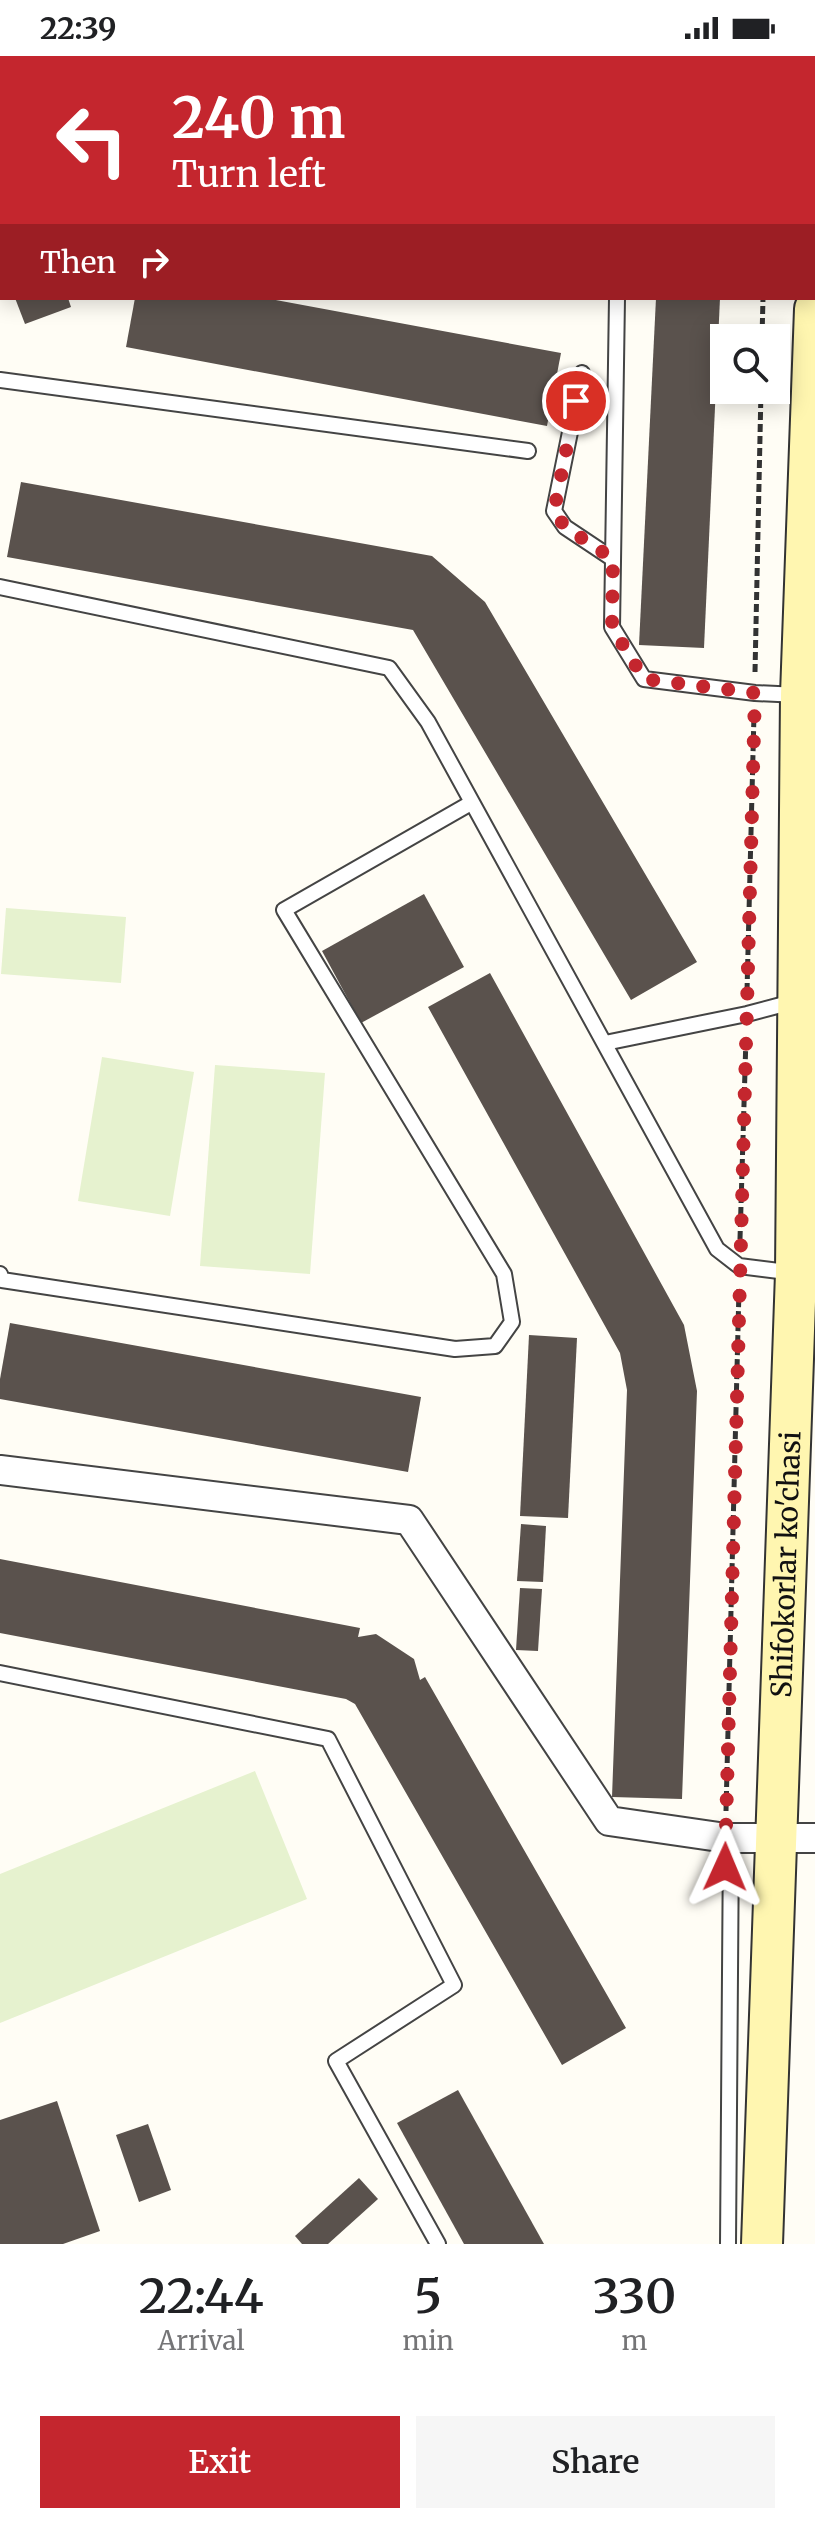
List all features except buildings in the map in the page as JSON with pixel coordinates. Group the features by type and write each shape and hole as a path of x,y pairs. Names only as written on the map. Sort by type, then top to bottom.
{"main road":[{"name":"Shifokorlar ko'chasi","path":"762,2244 776,1838 805,1273 798,1001 808,695 815,309"}],"street":[{"path":"0,1470 409,1520 609,1821 728,1838 815,1838"}],"lane":[{"path":"617,300 612,627 644,679 755,693 808,695"},
{"path":"582,373 554,511 565,527 613,559"},
{"path":"0,380 528,451"},
{"path":"0,587 389,668 428,722 717,1249 739,1266 805,1273"},
{"path":"0,1274 2,1280 455,1349 495,1346 512,1322 504,1274 284,910 471,803"},
{"path":"605,1043 798,1001"},
{"path":"0,1673 328,1739 454,1985 336,2061 438,2244"},
{"path":"728,1838 728,2244"}],"path":[{"path":"762,324 763,300"},
{"path":"728,1838 761,404"}],"green space":[{"path":"6,908 126,917 121,983 1,974"},
{"path":"102,1057 194,1072 170,1216 78,1201"},
{"path":"215,1065 325,1073 310,1274 200,1266"},
{"path":"255,1771 307,1899 0,2023 0,1874"}],"route":[{"path":"576,401 554,511 565,527 613,559 612,627 644,679 755,693 725,1867"}]}
